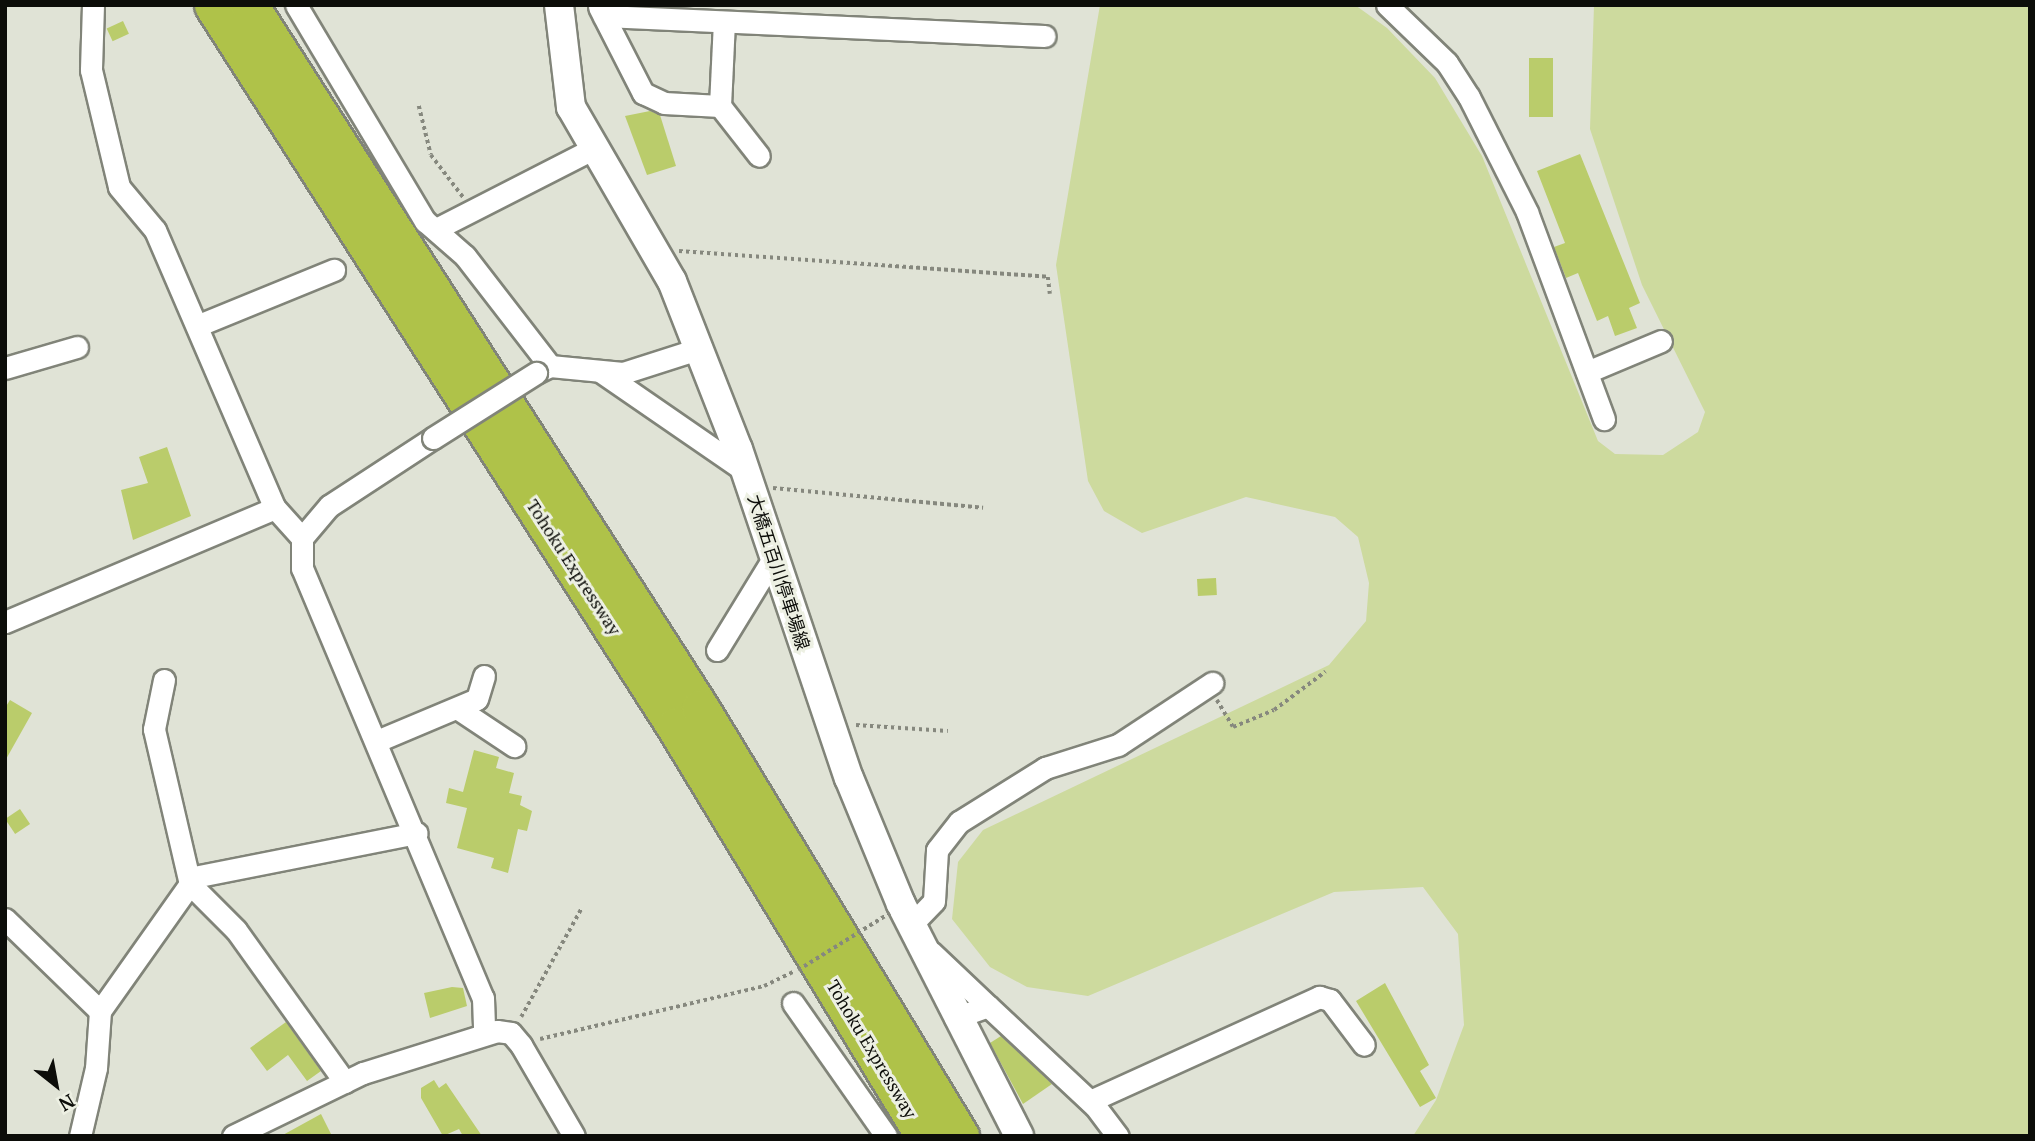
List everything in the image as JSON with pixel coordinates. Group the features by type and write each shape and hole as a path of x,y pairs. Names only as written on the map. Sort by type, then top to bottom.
{"highway":[{"name":"Tohoku Expressway","path":"212,5 675,726 925,1136"},
{"name":"Tohoku Expressway","path":"249,5 700,708 960,1136"}],"main road":[{"name":"大橋五百川停車場線","path":"559,5 571,107 592,149 652,249 701,348 832,731 906,926 1018,1136"}],"street":[{"path":"93,5 87,29 91,70 119,187 155,230 199,325 275,508 302,538"},
{"path":"296,5 419,212 436,229 543,370"},
{"path":"1387,5 1447,64 1469,97 1527,212 1604,419"},
{"path":"601,11 724,22 1045,36"},
{"path":"601,11 643,93 664,103 720,106"},
{"path":"724,22 720,106 758,156"},
{"path":"436,229 592,149"},
{"path":"199,325 334,270"},
{"path":"1587,372 1661,341"},
{"path":"5,368 77,347"},
{"path":"484,1032 483,998 417,833 302,568 302,538 329,506 543,370 623,373 701,348"},
{"path":"600,371 748,479"},
{"path":"5,622 275,508"},
{"path":"718,650 774,557"},
{"path":"377,741 477,699 484,676"},
{"path":"164,680 154,729 189,881 236,930 345,1082"},
{"path":"1118,1136 1090,1101 906,926 934,901 937,850 959,822 1045,768 1118,745 1212,683"},
{"path":"457,708 514,746"},
{"path":"80,1136 96,1068 100,1011 189,881 417,833"},
{"path":"5,919 100,1011"},
{"path":"1090,1101 1319,997 1330,1000 1364,1045"},
{"path":"793,1003 886,1136"},
{"path":"955,1017 988,1006"},
{"path":"233,1136 345,1082 484,1032 516,1039 574,1136"}],"path":[{"path":"419,106 431,155 472,209"},
{"path":"652,249 1048,277 1050,294"},
{"path":"748,479 983,508"},
{"path":"1212,683 1219,712 1233,727 1274,710 1325,672"},
{"path":"832,731 856,725 948,731"},
{"path":"516,1039 581,909"},
{"path":"516,1039 764,986 906,926"}],"green space":[{"path":"1100,5 1355,5 1387,28 1435,78 1482,156 1598,441 1615,454 1663,455 1698,432 1705,412 1642,285 1590,129 1594,5 2030,5 2030,1136 1413,1136 1436,1100 1464,1025 1458,934 1423,887 1334,892 1088,996 1027,987 990,967 952,919 958,862 983,830 1329,665 1366,621 1369,583 1358,537 1335,517 1246,497 1142,533 1104,511 1088,481 1056,265"}],"building":[{"path":"123,21 129,34 113,41 107,29"},
{"path":"1529,58 1553,58 1553,117 1529,117"},
{"path":"650,111 660,115 676,166 647,175 625,116"},
{"path":"1580,154 1640,303 1629,308 1637,328 1615,336 1608,316 1597,321 1578,273 1566,278 1554,247 1565,243 1537,171"},
{"path":"167,447 191,516 133,540 121,490 148,483 139,457"},
{"path":"1216,578 1217,595 1198,596 1197,579"},
{"path":"10,700 32,713 5,761 5,708"},
{"path":"474,750 499,757 496,768 514,773 509,793 522,796 520,805 532,811 527,831 518,829 508,873 491,868 494,858 457,848 467,808 446,803 449,788 463,792"},
{"path":"20,809 30,824 15,834 5,819"},
{"path":"1385,983 1429,1065 1420,1071 1436,1098 1420,1107 1356,1001"},
{"path":"452,987 463,988 467,1006 430,1018 424,993"},
{"path":"286,1022 321,1071 307,1081 288,1055 267,1071 250,1048"},
{"path":"1001,1036 1052,1084 1023,1104 990,1043"},
{"path":"434,1080 439,1088 446,1083 482,1136 463,1136 459,1129 443,1136 421,1098 421,1088"},
{"path":"321,1114 332,1136 281,1136"}]}
